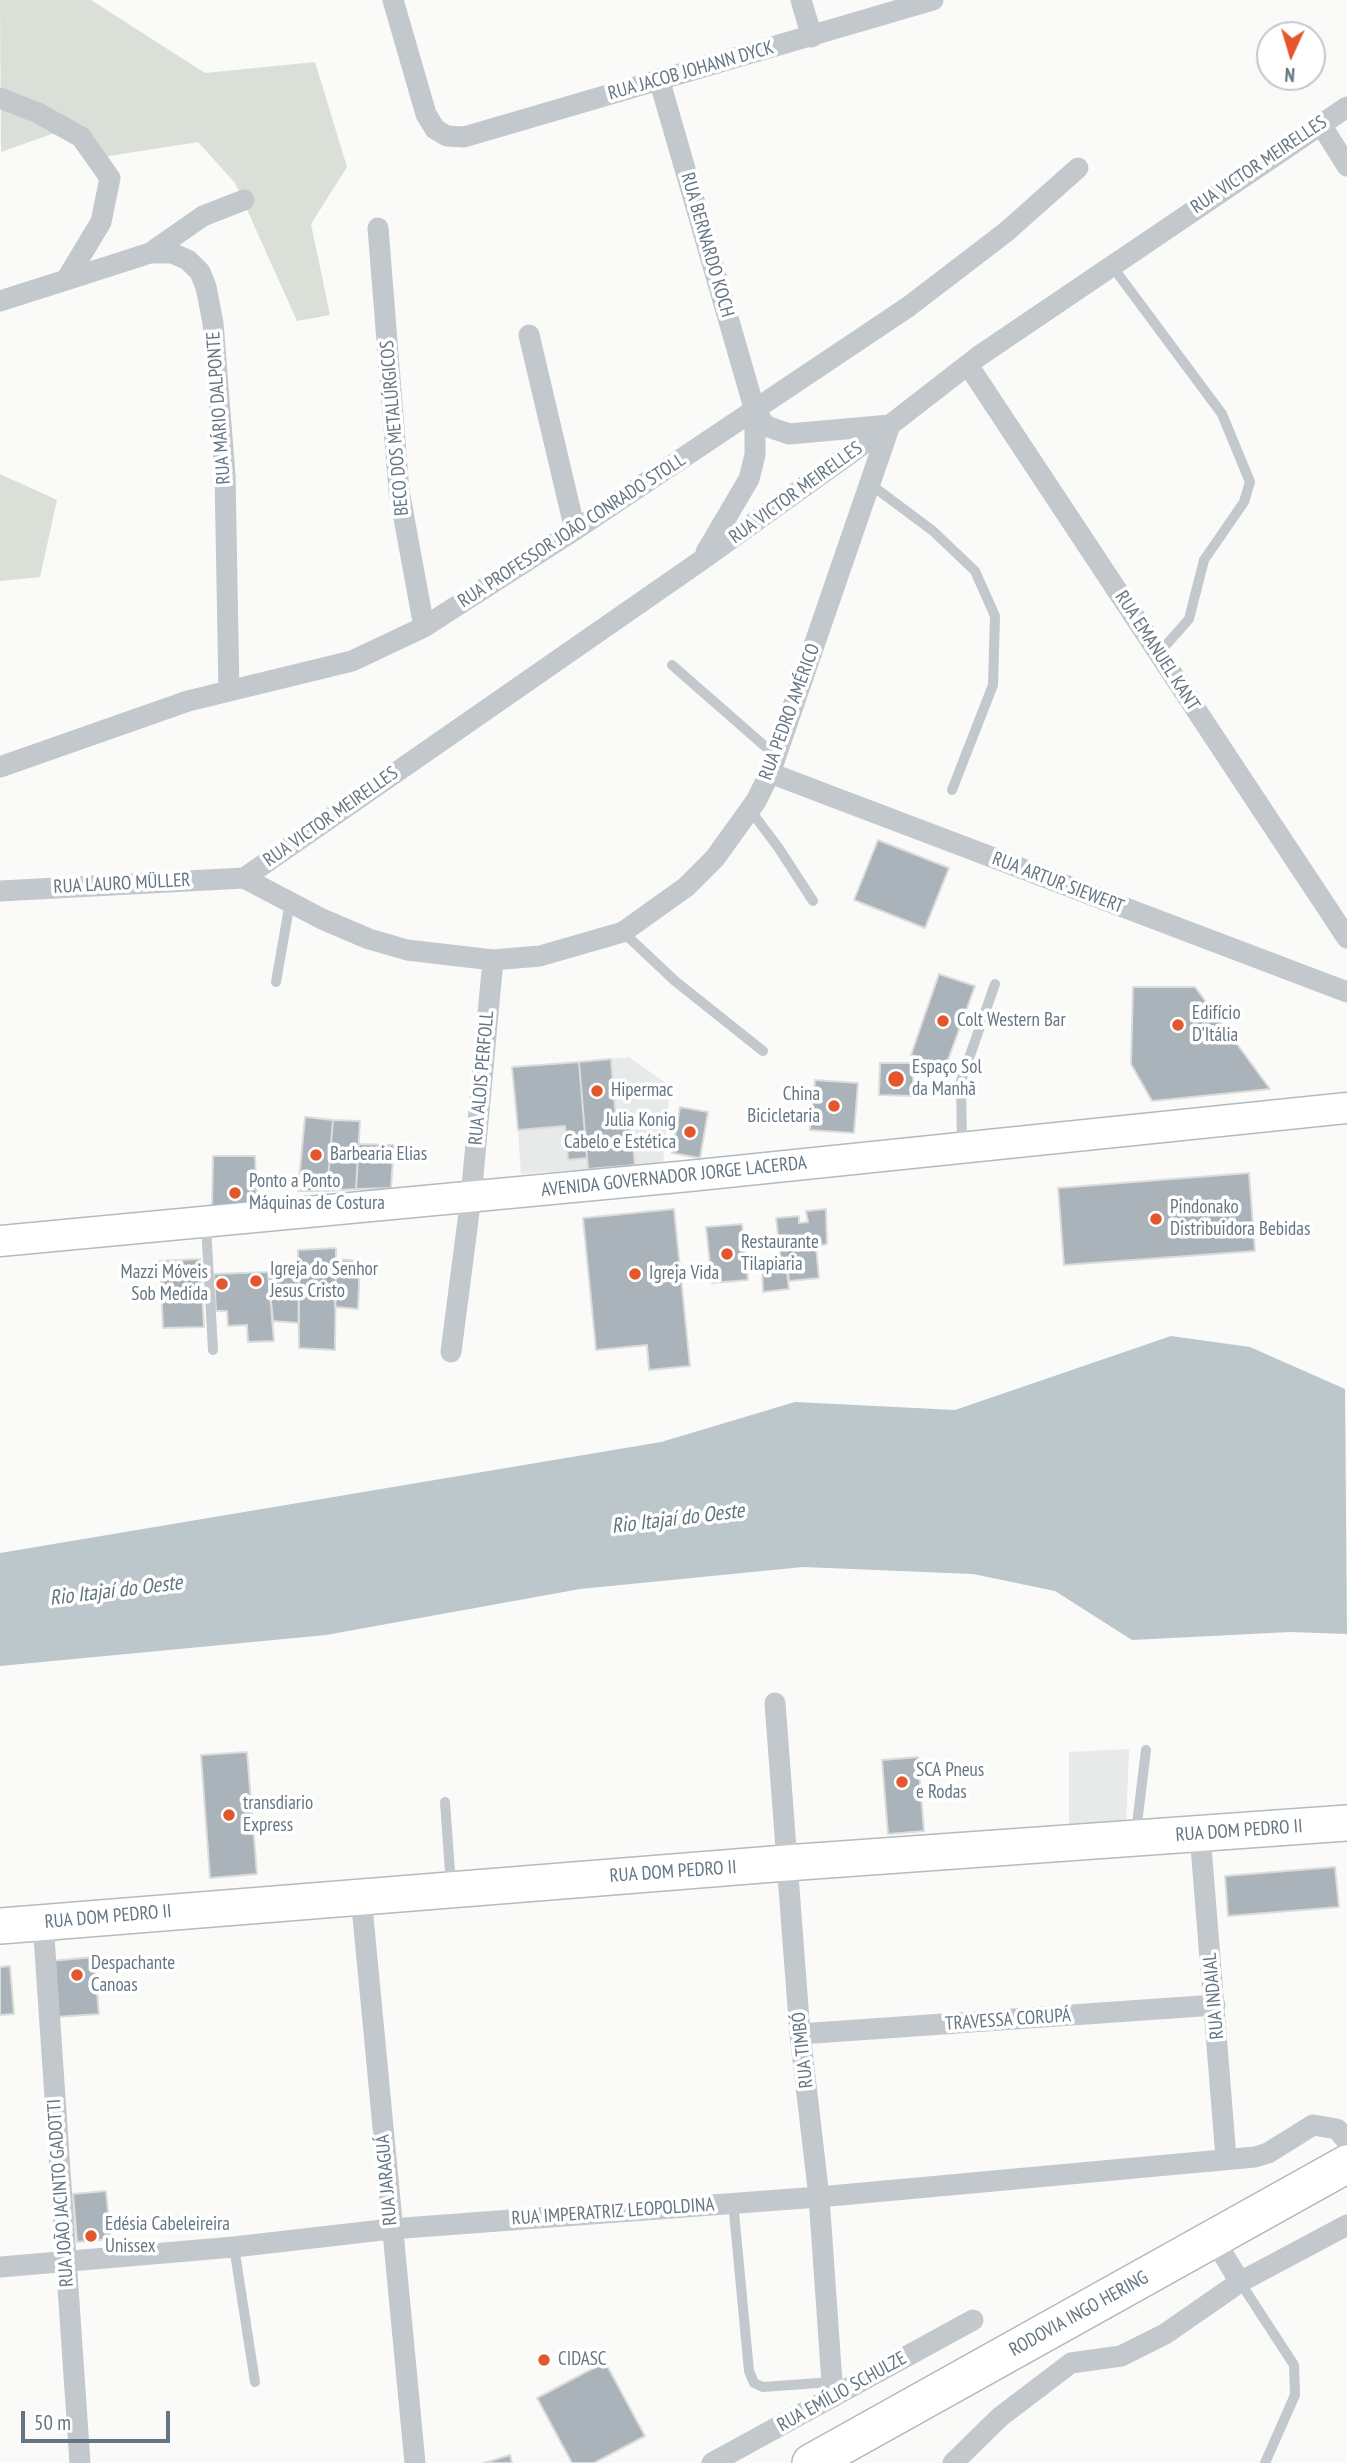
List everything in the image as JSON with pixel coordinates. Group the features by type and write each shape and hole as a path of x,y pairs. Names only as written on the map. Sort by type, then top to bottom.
{"highway":[{"name":"RODOVIA INGO HERING","path":"811,2463 1347,2164"}],"main road":[{"name":"AVENIDA GOVERNADOR JORGE LACERDA","path":"0,1241 471,1197 1347,1108"},
{"name":"RUA DOM PEDRO II","path":"0,1926 786,1863 1347,1823"}],"street":[{"name":"RUA JACOB JOHANN DYCK","path":"393,0 426,114 435,129 447,135 464,137 933,0"},
{"path":"801,0 811,37"},
{"name":"RUA BERNARDO KOCH","path":"659,79 755,411 755,455 749,479 699,562"},
{"path":"0,98 38,113 81,137 110,178 101,222 66,280"},
{"name":"RUA VICTOR MEIRELLES","path":"244,878 699,562 890,425 968,365 1347,107"},
{"path":"1320,123 1347,166"},
{"name":"RUA PROFESSOR JOÃO CONRADO STOLL","path":"0,767 188,701 352,661 424,626 755,411 969,262 1078,168"},
{"path":"150,253 203,216 244,200"},
{"name":"BECO DOS METALÚRGICOS","path":"378,228 399,491 424,626"},
{"name":"RUA MÁRIO DALPONTE","path":"0,301 150,253 172,253 188,260 200,272 211,302 225,475 229,691"},
{"path":"529,335 575,530"},
{"name":"RUA EMANUEL KANT","path":"968,365 1347,938"},
{"path":"755,411 766,426 789,434 890,425"},
{"name":"RUA PEDRO AMÉRICO","path":"244,878 369,939 407,950 493,960 540,956 623,932 686,887 715,858 750,810 773,764 890,425"},
{"path":"755,455 789,434"},
{"name":"RUA ARTUR SIEWERT","path":"773,764 1347,992"},
{"name":"RUA LAURO MÜLLER","path":"0,891 244,878"},
{"name":"RUA ALOIS PERFOLL","path":"451,1352 471,1197 493,960"},
{"name":"RUA TIMBÓ","path":"775,1703 800,2034 819,2197 833,2389"},
{"name":"RUA INDAIAL","path":"1200,1834 1226,2158"},
{"name":"RUA JARAGUÁ","path":"361,1896 415,2463"},
{"name":"RUA JOÃO JACINTO GADOTTI","path":"43,1922 80,2463"},
{"name":"TRAVESSA CORUPÁ","path":"800,2034 1215,2005"},
{"name":"RUA IMPERATRIZ LEOPOLDINA","path":"0,2267 234,2247 391,2229 819,2197 1226,2158 1268,2153 1313,2125 1337,2129 1347,2141"},
{"path":"953,2463 1000,2417 1071,2363 1121,2356 1165,2334 1240,2282 1347,2225"},
{"path":"1214,2239 1240,2282"},
{"name":"RUA EMÍLIO SCHULZE","path":"712,2463 833,2389 973,2320"},
{"path":"1044,2333 1071,2363"}],"lane":[{"path":"1112,266 1222,414 1250,482 1244,502 1204,560 1189,619 1158,653"},
{"path":"870,484 933,531 975,571 995,616 993,685 952,790"},
{"path":"672,665 773,764"},
{"path":"750,810 779,847 813,901"},
{"path":"276,982 290,902"},
{"path":"623,932 675,981 763,1051"},
{"path":"962,1148 961,1081 995,984"},
{"path":"206,1222 213,1350"},
{"path":"1135,1838 1146,1750"},
{"path":"445,1802 452,1889"},
{"path":"733,2202 749,2371 754,2383 763,2387 833,2389"},
{"path":"234,2247 255,2382"},
{"path":"1240,2282 1294,2365 1295,2395 1265,2463"}],"shaded area":[{"path":"0,0 91,0 205,73 315,62 347,167 311,224 330,315 297,321 235,183 198,142 103,157 80,124 1,152"},
{"path":"0,474 57,500 40,577 0,581"},
{"path":"629,1057 670,1086 663,1163 635,1165 631,1120 616,1121 611,1059"},
{"path":"565,1126 568,1160 587,1158 588,1169 521,1174 518,1130"},
{"path":"1129,1749 1126,1827 1069,1830 1069,1752"}],"water":[{"name":"Rio Itajaí do Oeste","path":"1171,1336 1250,1347 1345,1389 1347,1634 1290,1632 1132,1640 1055,1591 973,1574 803,1567 580,1589 326,1635 0,1666 0,1553 661,1442 795,1402 955,1410"}],"building":[{"path":"878,840 949,868 925,928 854,900"},
{"name":"Colt Western Bar","path":"939,974 975,986 945,1068 911,1055"},
{"name":"Edifício D'Itália","path":"1133,987 1195,987 1270,1089 1152,1101 1131,1064"},
{"name":"Hipermac","path":"611,1059 616,1121 631,1120 635,1165 588,1169 579,1062"},
{"path":"579,1062 587,1158 568,1160 565,1126 518,1130 512,1067"},
{"name":"Espaço Sol da Manhã","path":"880,1063 912,1063 914,1096 879,1095"},
{"name":"China Bicicletaria","path":"815,1080 858,1083 854,1133 810,1130"},
{"name":"Julia Konig Cabelo e Estética","path":"680,1107 708,1112 700,1158 672,1153"},
{"name":"Barbearia Elias","path":"305,1117 333,1120 327,1191 298,1191"},
{"path":"333,1120 360,1121 356,1189 327,1191"},
{"path":"359,1144 394,1145 391,1188 356,1189"},
{"path":"213,1156 255,1156 257,1206 212,1207"},
{"name":"Pindonako Distribuidora Bebidas","path":"1249,1173 1255,1251 1064,1265 1058,1188"},
{"name":"Igreja Vida","path":"674,1209 690,1366 649,1370 647,1345 596,1350 583,1218"},
{"path":"826,1209 827,1244 816,1246 819,1278 789,1281 787,1260 781,1261 776,1218 799,1216 799,1223 808,1222 806,1211"},
{"name":"Restaurante Tilapiaria","path":"742,1224 748,1280 712,1283 706,1227"},
{"path":"336,1248 335,1350 299,1348 298,1250"},
{"path":"200,1259 204,1327 163,1328 160,1261"},
{"path":"336,1259 360,1261 358,1309 335,1307"},
{"path":"781,1263 787,1273 789,1289 763,1292 762,1265"},
{"path":"299,1271 299,1323 273,1321 268,1272"},
{"path":"268,1272 274,1341 248,1342 247,1325 228,1326 227,1311 216,1311 214,1274"},
{"name":"transdiario Express","path":"247,1752 257,1874 210,1878 201,1755"},
{"name":"SCA Pneus e Rodas","path":"918,1757 924,1831 888,1834 882,1760"},
{"path":"1335,1867 1339,1907 1228,1916 1225,1876"},
{"path":"94,1957 99,2014 56,2017 51,1961"},
{"path":"10,1966 14,2014 0,2015 0,1967"},
{"path":"106,2191 111,2239 77,2242 73,2194"},
{"path":"605,2362 645,2436 594,2463 572,2463 537,2398"},
{"path":"510,2455 512,2463 484,2463"}],"place":[{"name":"Colt Western Bar","path":"943,1021"},
{"name":"Edifício D'Itália","path":"1178,1025"},
{"name":"Espaço Sol da Manhã","path":"896,1079"},
{"name":"Hipermac","path":"597,1091"},
{"name":"China Bicicletaria","path":"834,1106"},
{"name":"Julia Konig Cabelo e Estética","path":"690,1132"},
{"name":"Barbearia Elias","path":"316,1155"},
{"name":"Ponto a Ponto Máquinas de Costura","path":"235,1193"},
{"name":"Pindonako Distribuidora Bebidas","path":"1156,1219"},
{"name":"Restaurante Tilapiaria","path":"727,1254"},
{"name":"Igreja Vida","path":"635,1274"},
{"name":"Igreja do Senhor Jesus Cristo","path":"256,1281"},
{"name":"Mazzi Móveis Sob Medida","path":"222,1284"},
{"name":"SCA Pneus e Rodas","path":"902,1782"},
{"name":"transdiario Express","path":"229,1815"},
{"name":"Despachante Canoas","path":"77,1975"},
{"name":"Edésia Cabeleireira Unissex","path":"91,2236"},
{"name":"CIDASC","path":"544,2360"}]}
